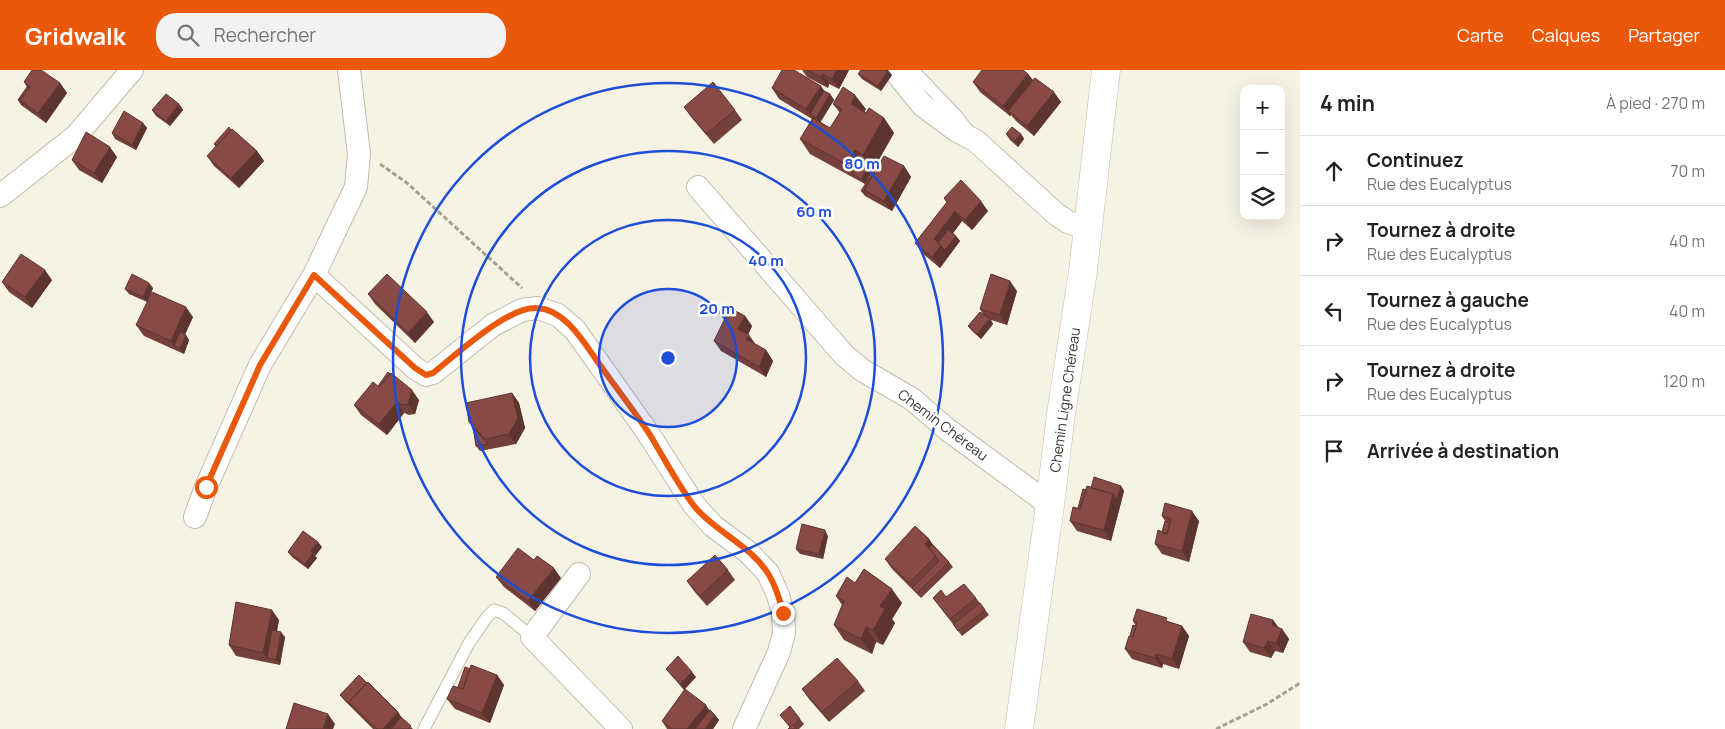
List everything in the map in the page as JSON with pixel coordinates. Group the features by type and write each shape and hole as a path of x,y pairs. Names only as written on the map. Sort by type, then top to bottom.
{"street":[{"path":"0,196 76,136 132,70"},
{"path":"195,516 260,365 314,275 356,187 359,154 349,70"},
{"path":"894,70 922,105 957,131 976,141 1056,214 1068,222 1088,229"},
{"name":"Chemin Ligne Chéreau","path":"1019,729 1061,414 1083,270 1106,70"},
{"name":"Chemin Chéreau","path":"698,187 844,355 862,370 912,399 948,430 1050,505"},
{"path":"314,275 415,368 426,375 433,373 493,325 522,310 538,308 558,315 575,330 648,433 694,505 714,526 748,552 768,573 778,595 783,613 784,633 779,652 744,729"},
{"path":"579,574 532,637 621,729"}],"lane":[{"path":"913,70 955,114 976,141"},
{"path":"424,729 469,643 486,617 494,610 504,613 532,637"}],"path":[{"path":"359,154 380,164 407,183 525,290 538,308"},
{"path":"1216,729 1266,704 1300,683"}],"building":[{"path":"32,70 41,70 60,83 38,113 20,100 30,87 24,82"},
{"path":"782,70 794,70 821,86 806,109 772,88"},
{"path":"807,70 837,70 832,79 822,74 821,77"},
{"path":"861,70 888,70 878,86 858,74"},
{"path":"982,70 1023,70 1028,74 1003,106 973,82"},
{"path":"1035,78 1054,92 1027,126 1008,111"},
{"path":"713,82 735,110 706,134 684,107"},
{"path":"27,87 29,88 20,100 24,105 18,100"},
{"path":"843,87 855,95 851,104 866,113 869,108 884,118 863,155 855,150 846,164 800,139 813,118 830,128 842,109 833,104"},
{"path":"824,91 830,94 816,118 810,114"},
{"path":"166,94 179,104 166,121 152,110"},
{"path":"124,111 143,123 132,145 112,133"},
{"path":"229,127 231,130 216,146 214,144"},
{"path":"1012,127 1021,134 1015,141 1006,134"},
{"path":"232,129 257,151 231,178 207,156"},
{"path":"86,132 110,147 94,173 72,160"},
{"path":"884,156 904,166 884,201 864,190"},
{"path":"861,159 870,164 861,179 852,173"},
{"path":"876,167 864,190 867,194 861,191"},
{"path":"961,180 981,201 965,220 955,211 934,239 941,245 932,257 915,243 947,202 944,198"},
{"path":"948,230 956,236 945,250 938,243"},
{"path":"21,254 45,270 25,297 2,282"},
{"path":"132,274 149,283 143,297 125,289"},
{"path":"387,274 427,312 408,333 368,294"},
{"path":"991,274 1010,281 1000,315 980,309"},
{"path":"152,292 186,307 171,341 136,325"},
{"path":"730,308 745,316 738,329 749,335 746,339 766,350 759,367 714,341"},
{"path":"980,312 990,319 977,334 968,326"},
{"path":"180,332 186,335 180,349 174,346"},
{"path":"388,372 390,374 379,387 378,386"},
{"path":"391,373 412,390 408,404 402,405 397,402 379,424 354,405 373,382 379,387"},
{"path":"512,393 518,418 509,434 485,439 469,422 466,403"},
{"path":"473,427 488,444 476,446"},
{"path":"1094,477 1121,486 1117,499 1113,494 1091,488"},
{"path":"1087,486 1113,494 1104,530 1070,521 1073,507 1080,509"},
{"path":"1083,489 1086,490 1080,509 1078,508"},
{"path":"1165,503 1192,511 1182,551 1155,544 1158,530 1167,534 1171,519 1162,516"},
{"path":"1165,521 1170,523 1167,534 1162,532"},
{"path":"802,524 825,530 819,554 796,549"},
{"path":"915,526 929,539 925,544 936,556 909,583 885,559"},
{"path":"303,531 318,542 305,564 288,552"},
{"path":"932,544 949,562 917,593 912,588 939,561 929,548"},
{"path":"518,548 534,560 537,556 554,568 528,601 496,577"},
{"path":"715,555 728,570 700,596 687,581"},
{"path":"864,569 892,589 880,606 885,609 873,630 866,627 861,639 834,625 844,601 836,596 847,577 855,583"},
{"path":"964,584 976,598 950,619 933,598 941,590 946,597"},
{"path":"236,602 272,610 263,653 229,645"},
{"path":"980,603 985,610 958,631 953,624"},
{"path":"1137,609 1167,618 1166,621 1182,626 1172,659 1156,654 1155,658 1125,649 1129,636 1133,637 1137,622 1133,621"},
{"path":"1251,614 1273,620 1272,625 1282,629 1276,643 1268,641 1264,648 1243,642"},
{"path":"1133,625 1136,626 1133,637 1130,636"},
{"path":"272,630 281,632 276,660 267,658"},
{"path":"678,656 692,672 680,684 666,669"},
{"path":"837,658 858,681 822,712 802,689"},
{"path":"471,665 497,675 482,713 447,699 453,686 463,689"},
{"path":"465,667 470,669 463,689 458,687"},
{"path":"359,675 367,683 349,702 353,707 340,695"},
{"path":"368,682 398,712 383,729 377,729 349,702"},
{"path":"685,689 706,705 687,729 672,729 662,721"},
{"path":"294,703 328,714 323,729 286,729"},
{"path":"790,706 800,719 790,727 780,715"},
{"path":"710,710 715,715 705,729 695,729"},
{"path":"401,717 411,726 408,729 391,729"},
{"path":"793,724 797,729 788,729"}],"route":[{"path":"206,487 260,365 314,275 415,368 426,375 433,373 493,325 522,310 538,308 558,315 575,330 648,433 694,505 714,526 748,552 768,573 778,595 783,613"}]}
